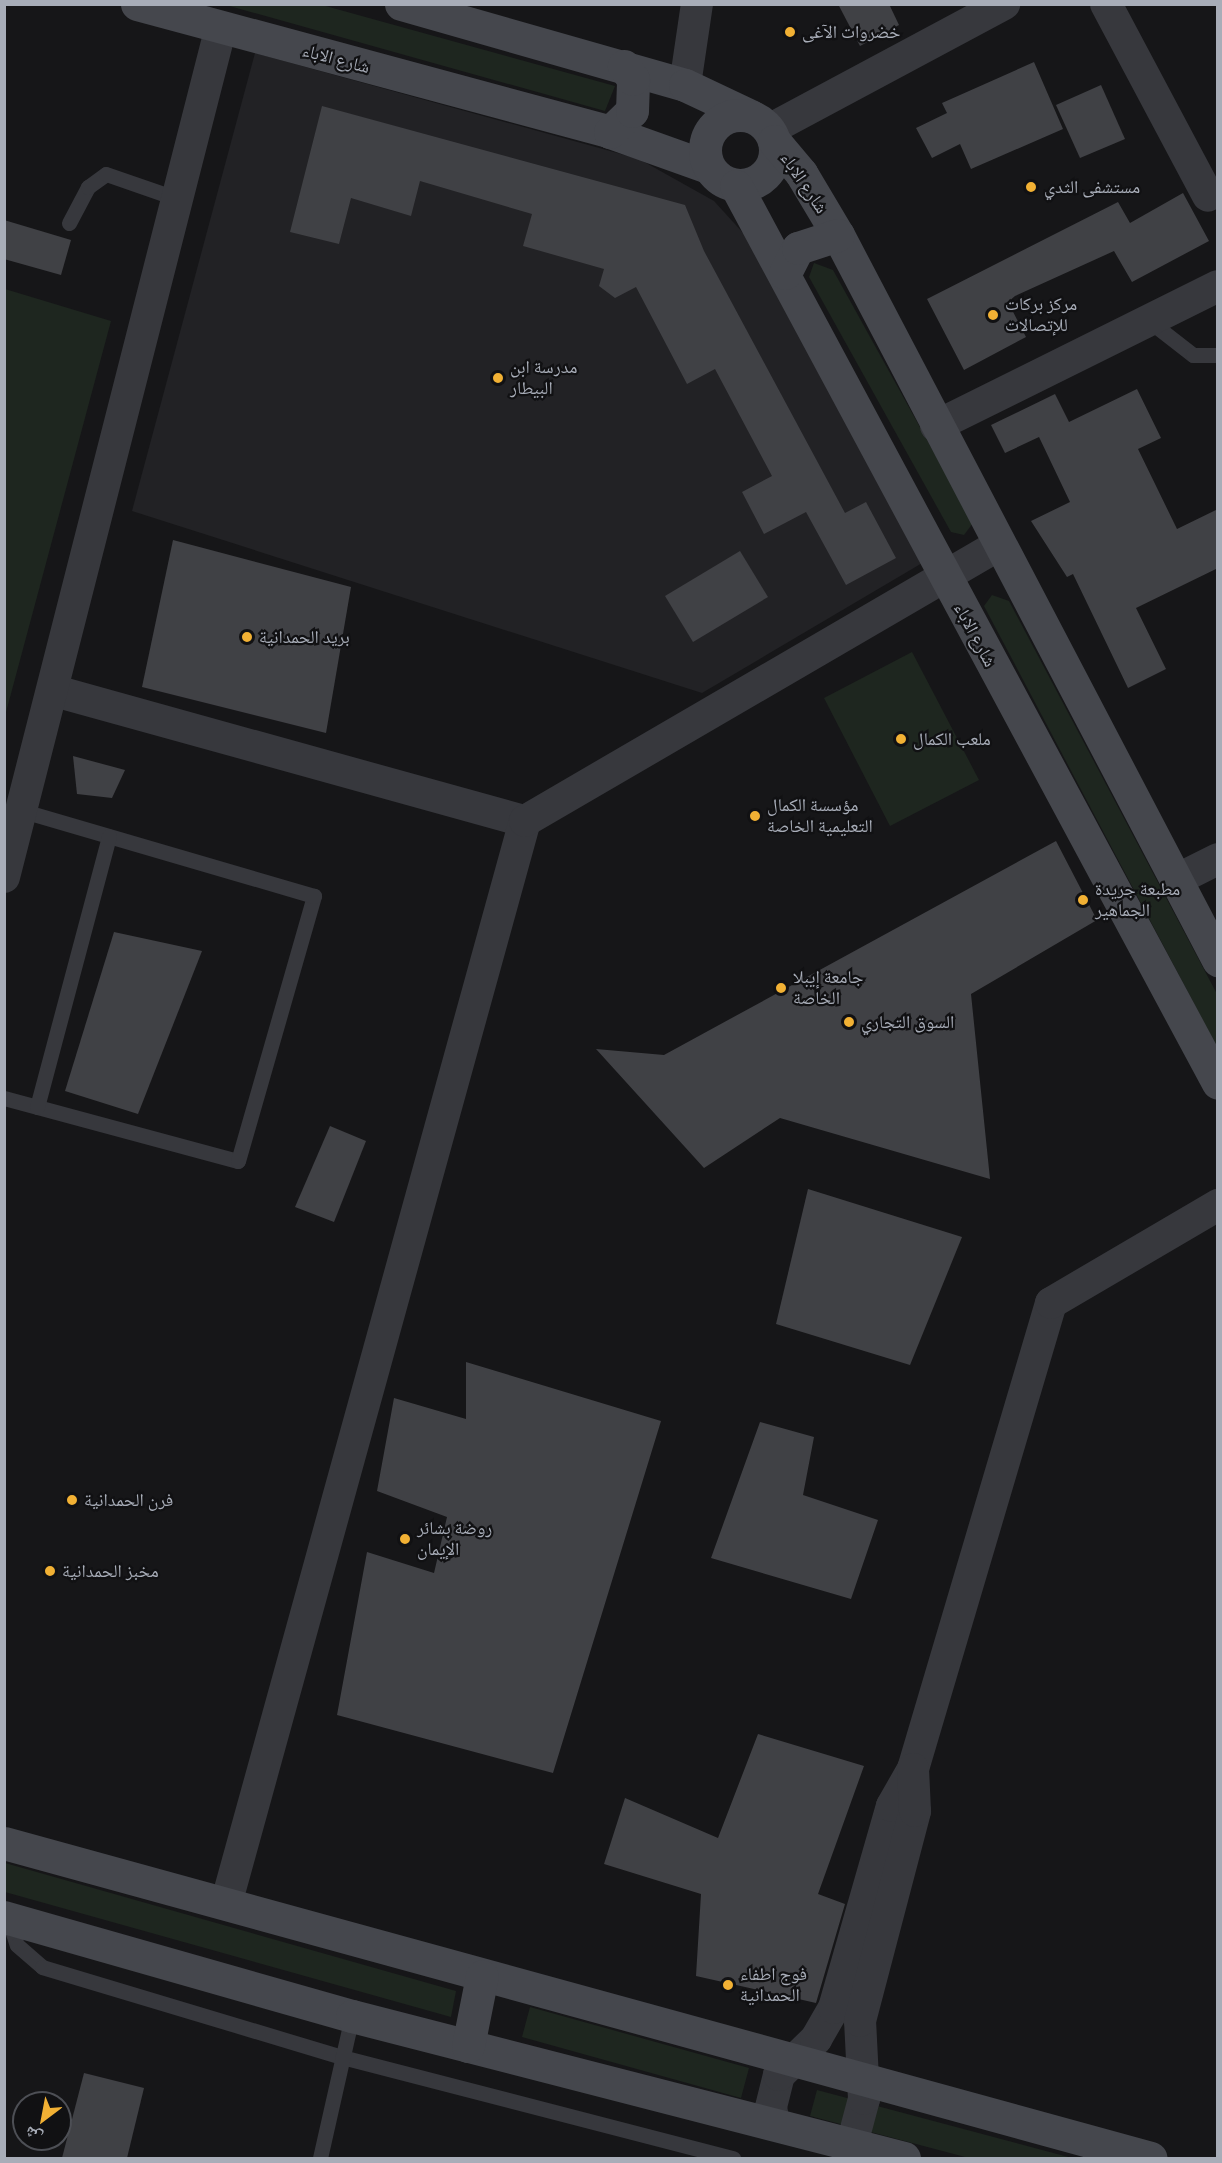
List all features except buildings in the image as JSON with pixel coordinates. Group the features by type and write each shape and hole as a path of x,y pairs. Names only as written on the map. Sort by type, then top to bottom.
{"main road":[{"name":"شارع الاباء","path":"137,4 610,132 708,167"},
{"name":"شارع الاباء","path":"401,4 685,85 765,129 801,173 838,235 997,546 1218,960"},
{"path":"610,132 632,111 633,79 624,66"},
{"path":"716,123 765,129 767,173 736,186 708,167 704,143 716,123"},
{"name":"شارع الاباء","path":"736,186 785,273 943,576 1218,1083"},
{"path":"785,273 798,248 838,235"},
{"path":"4,1843 789,2062 1151,2158"},
{"path":"6,1917 352,2016 904,2158"},
{"path":"468,2046 482,1976"}],"street":[{"path":"685,85 697,4"},
{"path":"765,129 1004,4"},
{"path":"1106,4 1208,196"},
{"path":"4,877 55,692 221,27"},
{"path":"936,426 1218,286"},
{"path":"226,1904 525,821 997,546"},
{"path":"55,692 525,821"},
{"path":"1176,880 1218,859"},
{"path":"774,2123 773,2091 789,2062 816,2038 834,2008 892,1806 913,1769 1051,1303 1218,1205"},
{"path":"852,2144 864,2081 860,2020 915,1810 913,1769"}],"lane":[{"path":"69,224 88,187 106,174 178,199"},
{"path":"1148,320 1193,355 1218,355"},
{"path":"4,1098 238,1161 314,896 23,810"},
{"path":"37,1107 109,836"},
{"path":"6,1917 17,1945 42,1967 342,2057 733,2158"},
{"path":"320,2158 352,2016"}],"shaded area":[{"path":"226,5 322,5 615,86 605,111"},
{"name":"مدرسة ابن البيطار","path":"255,53 639,159 714,201 754,245 929,559 702,693 132,511"},
{"path":"814,263 833,270 973,523 964,535 951,532 809,277"},
{"path":"4,289 111,321 5,716"},
{"path":"992,595 1009,601 1217,994 1217,1047 984,606"},
{"name":"ملعب الكمال","path":"912,652 979,780 890,826 824,698"},
{"path":"5,1863 456,1991 451,2017 5,1892"},
{"path":"530,2007 749,2068 741,2098 522,2037"},
{"path":"817,2090 1072,2158 969,2158 810,2116"}],"place":[{"name":"خضروات الآغى","path":"790,32"},
{"name":"مستشفى الثدي","path":"1031,187"},
{"name":"مركز بركات للإتصالات","path":"993,315"},
{"name":"مدرسة ابن البيطار","path":"498,378"},
{"name":"بريد الحمدانية","path":"247,637"},
{"name":"ملعب الكمال","path":"901,739"},
{"name":"مؤسسة الكمال التعليمية الخاصة","path":"755,816"},
{"name":"مطبعة جريدة الجماهير","path":"1083,900"},
{"name":"جامعة إيبلا الخاصة","path":"781,988"},
{"name":"السوق التجاري","path":"849,1022"},
{"name":"فرن الحمدانية","path":"72,1500"},
{"name":"روضة بشائر الإيمان","path":"405,1539"},
{"name":"مخبز الحمدانية","path":"50,1571"},
{"name":"فوج اطفاء الحمدانية","path":"728,1985"}]}
